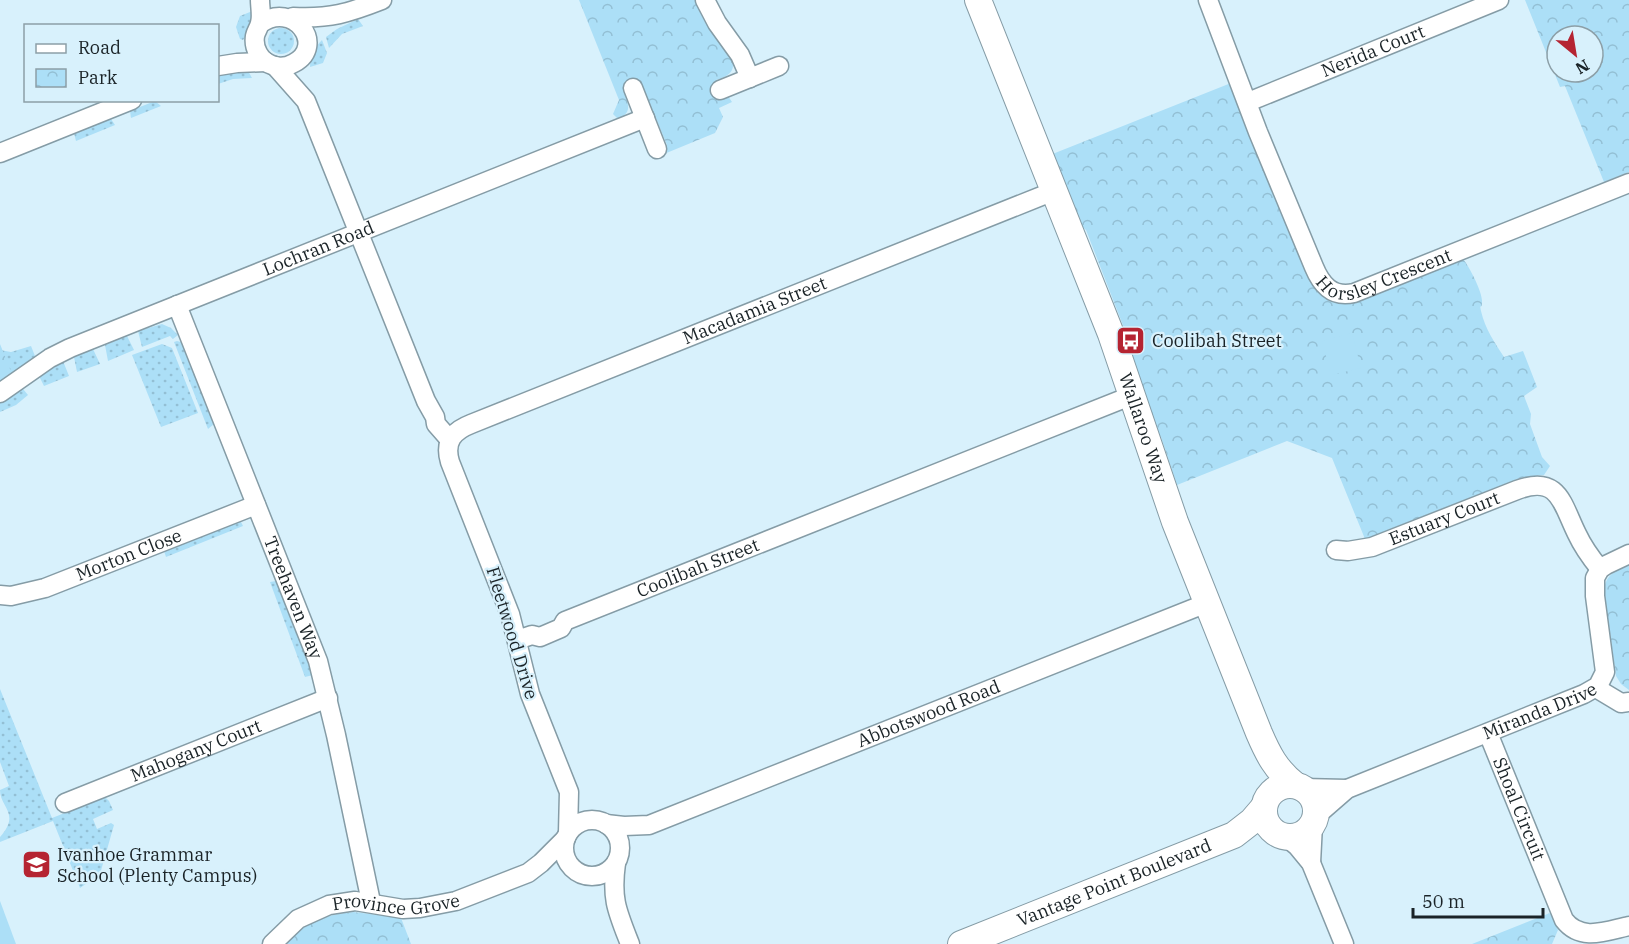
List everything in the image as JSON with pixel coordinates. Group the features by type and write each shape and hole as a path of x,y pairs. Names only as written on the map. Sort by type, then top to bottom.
{"street":[{"path":"260,0 255,38 257,52 270,64"},
{"path":"273,0 304,27 308,41 305,51"},
{"path":"220,66 292,64 321,33 348,14 382,0"},
{"path":"705,0 714,18 740,55 750,78"},
{"name":"Wallaroo Way","path":"978,0 1133,395 1166,496 1269,757 1277,768 1299,787"},
{"name":"Horsley Crescent","path":"1208,0 1318,276 1325,286 1341,294 1354,293 1629,183"},
{"name":"Nerida Court","path":"1248,102 1499,0"},
{"path":"220,66 246,44 258,27 272,16 315,18 348,14"},
{"name":"Fleetwood Drive","path":"305,51 306,102"},
{"name":"Fleetwood Drive","path":"270,64 286,76 306,102 436,424 453,436 447,448 450,462 502,594 524,637 530,694 569,792 567,836"},
{"path":"720,90 779,66"},
{"path":"633,88 657,149"},
{"path":"0,153 127,102"},
{"name":"Lochran Road","path":"0,393 59,353 645,118"},
{"name":"Macadamia Street","path":"453,436 471,424 1054,191"},
{"name":"Treehaven Way","path":"177,306 318,661 328,698 371,902"},
{"name":"Coolibah Street","path":"524,637 540,637 561,628 565,621 1133,395"},
{"name":"Estuary Court","path":"1336,550 1348,551 1372,547 1526,486 1535,485 1551,488 1561,498 1578,537 1600,569"},
{"name":"Morton Close","path":"0,595 19,594 45,588 256,505"},
{"path":"1600,569 1629,554"},
{"name":"Miranda Drive","path":"1314,820 1347,789 1488,733 1599,684 1604,663 1594,584 1600,569"},
{"name":"Abbotswood Road","path":"602,822 624,826 649,825 1207,603"},
{"path":"1599,684 1621,703 1629,700"},
{"name":"Mahogany Court","path":"65,802 328,698"},
{"name":"Shoal Circuit","path":"1488,733 1564,920 1573,930 1586,934 1629,926"},
{"name":"Wallaroo Way","path":"1266,802 1270,783 1269,757"},
{"path":"1311,863 1314,800 1299,787 1280,787 1266,802 1267,823 1297,846 1311,863 1344,944"},
{"name":"Miranda Drive","path":"1299,787 1347,789"},
{"name":"Fleetwood Drive","path":"569,792 602,822"},
{"name":"Vantage Point Boulevard","path":"961,944 1234,835 1252,821 1266,802"},
{"path":"1282,836 1301,835 1314,820"},
{"path":"615,905 596,885 569,864 565,857 567,836 581,822 602,822 618,836 620,845 613,891 615,905 630,944"},
{"name":"Abbotswood Road","path":"617,861 628,845 649,825"},
{"name":"Vantage Point Boulevard","path":"1234,835 1282,836"},
{"name":"Province Grove","path":"272,944 293,923 319,908 342,902 371,902 404,909 456,901 528,873 567,836"},
{"path":"580,874 595,876 603,874 617,861"},
{"name":"Province Grove","path":"528,873 560,871 580,874"}],"green space":[{"path":"579,0 695,0 705,22 728,52 733,65 729,74 716,80 723,98 728,96 732,102 719,108 723,117 715,133 664,154 663,147 667,145 642,85 624,92 628,108 626,114 618,119 613,114 619,100"},
{"path":"1525,0 1629,0 1629,172 1604,182 1565,86 1560,87 1559,84 1605,84 1605,24 1545,24 1545,50"},
{"path":"253,12 251,23 243,40 240,39 236,27 240,16"},
{"path":"358,19 363,26 342,34 329,48 326,37"},
{"path":"281,28 290,32 294,41 290,50 281,54 272,50 268,41 272,32"},
{"path":"322,40 327,53 323,63 310,67 313,52"},
{"path":"247,69 252,78 233,79 219,84 219,76"},
{"path":"1231,83 1305,271 1313,285 1324,296 1337,302 1354,302 1463,259 1478,286 1482,298 1480,307 1483,318 1494,341 1504,357 1523,351 1537,387 1524,396 1531,414 1530,424 1542,457 1550,466 1544,475 1520,478 1365,539 1332,458 1287,441 1177,485 1161,437 1154,430 1130,356 1131,346 1086,230 1076,221 1050,155"},
{"path":"152,102 161,106 131,118 130,111"},
{"path":"111,119 115,125 76,141 74,133"},
{"path":"162,324 171,328 178,335 173,339 170,336 142,347 138,331"},
{"path":"1352,333 1361,368 1331,375 1322,341"},
{"path":"127,336 134,350 108,361 105,345"},
{"path":"174,342 181,342 214,424 208,429"},
{"path":"0,344 12,374 0,382"},
{"path":"162,344 172,348 198,413 161,427 132,355"},
{"path":"31,346 35,356 0,382 0,350 11,352"},
{"path":"93,349 100,364 77,372 74,357"},
{"path":"63,361 69,376 44,386 39,376"},
{"path":"23,389 28,395 16,405 0,412 0,403"},
{"path":"241,522 243,526 166,557 164,551 233,523"},
{"path":"1629,564 1629,690 1616,676 1604,591 1609,577"},
{"path":"276,581 313,675 305,677 270,582"},
{"path":"0,689 52,818 105,797 113,810 93,819 97,829 111,823 114,825 100,874 80,888 53,821 0,842 0,837 9,822 9,816 0,790 9,786 0,762"},
{"path":"0,901 16,944 0,944"},
{"path":"354,912 401,918 411,944 287,944 292,936 307,924 326,917"},
{"path":"1550,913 1558,930 1552,944 1472,944"}],"place":[{"name":"Coolibah Street","path":"1131,341"},
{"name":"Ivanhoe Grammar School (Plenty Campus)","path":"36,865"}]}
